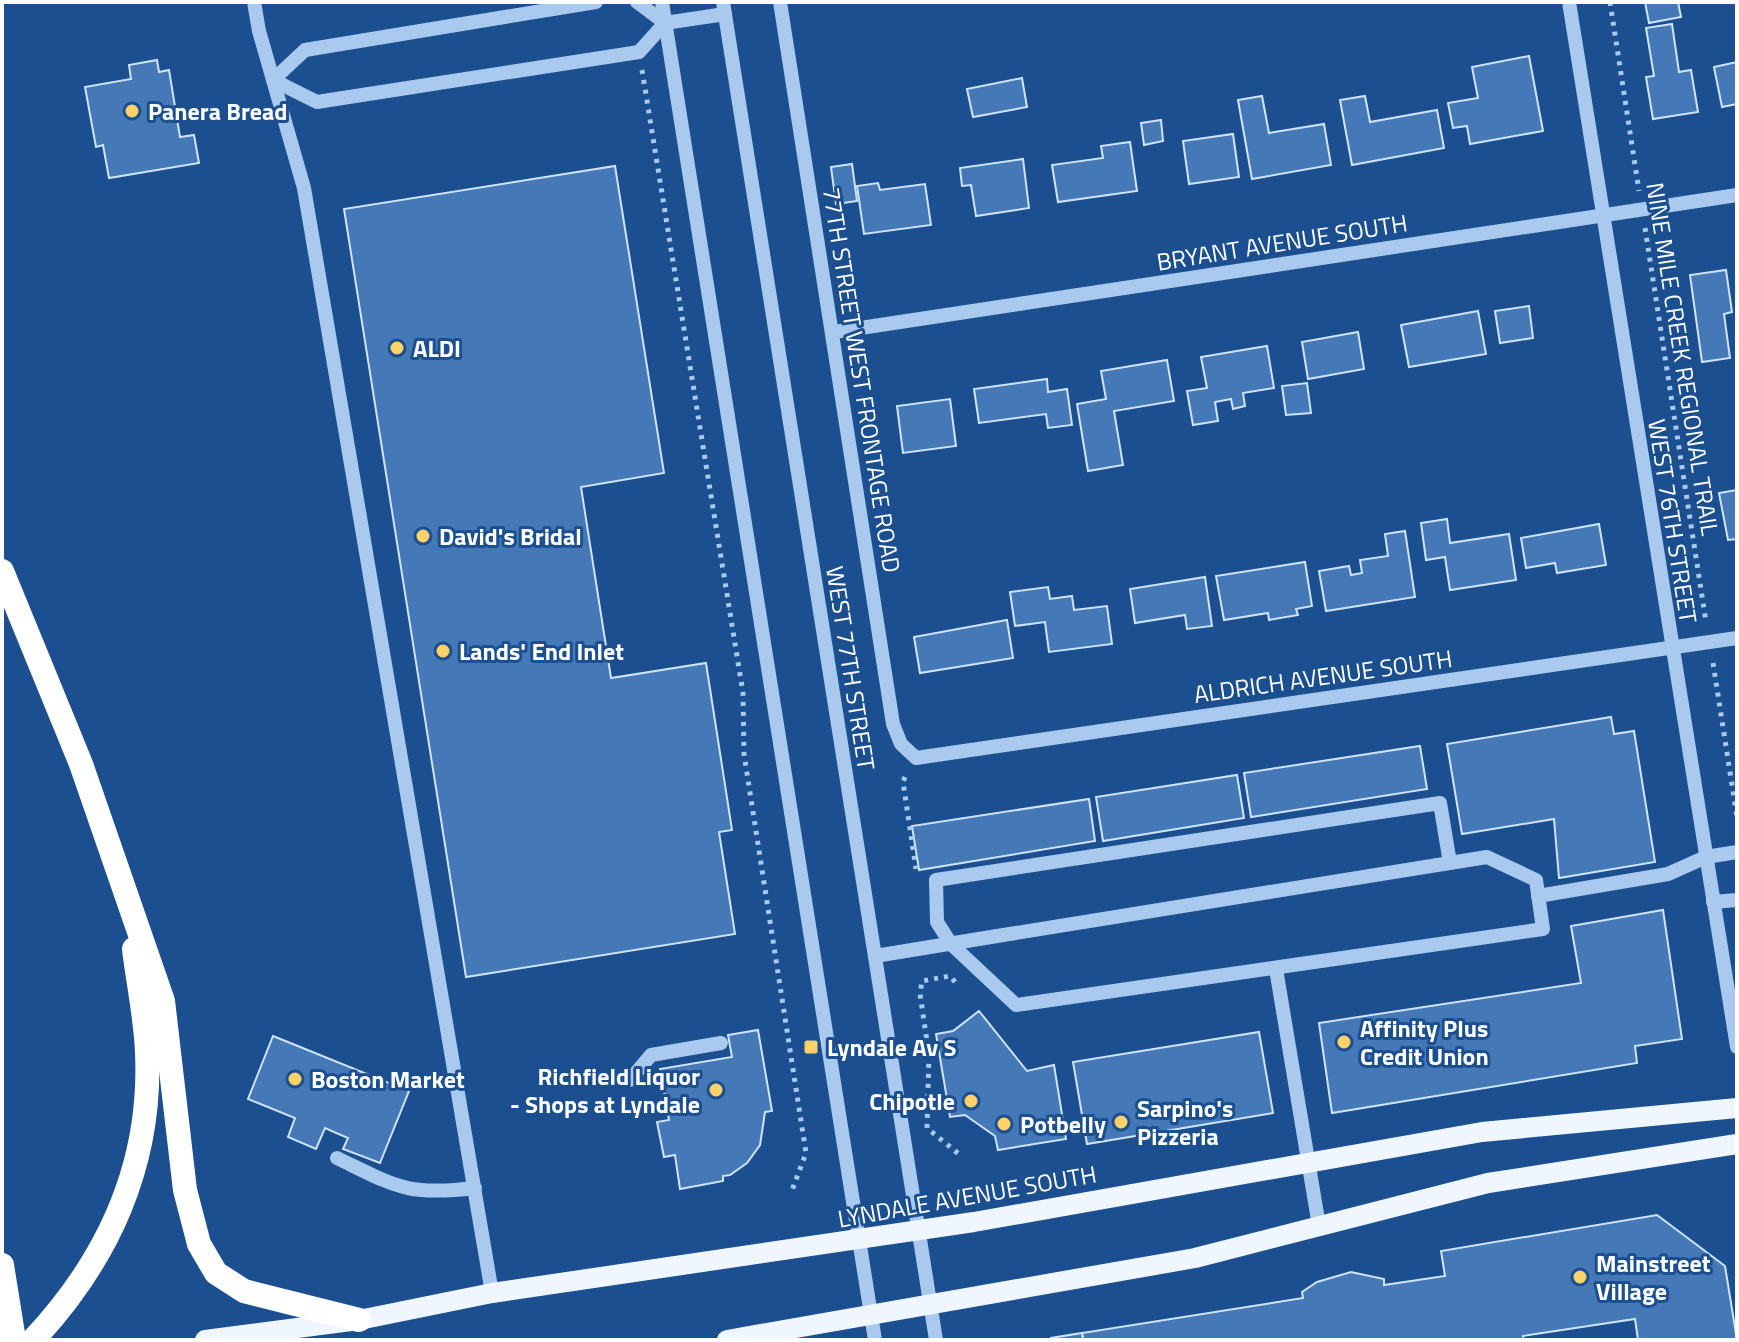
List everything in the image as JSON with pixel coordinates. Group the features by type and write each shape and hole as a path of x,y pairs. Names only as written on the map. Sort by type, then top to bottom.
{"highway":[{"path":"2,571 81,764 163,1001 185,1190 199,1244 216,1273 244,1291 359,1320"},
{"path":"33,1340 56,1316 97,1257 136,1170 144,1124 147,1052 129,907"},
{"path":"2,1265 14,1340"}],"main road":[{"name":"LYNDALE AVENUE SOUTH","path":"205,1340 359,1320 492,1293 919,1230 1482,1132 1737,1108"},
{"path":"727,1340 1195,1258 1488,1183 1737,1144"}],"street":[{"path":"254,2 304,188 492,1293"},
{"path":"273,80 305,50 596,2"},
{"path":"637,2 665,23"},
{"path":"662,2 875,1340"},
{"name":"77TH STREET WEST FRONTAGE ROAD","path":"780,2 893,724 901,744 916,758"},
{"name":"WEST 76TH STREET","path":"1569,2 1737,1047"},
{"path":"273,80 317,102 639,52 665,23 724,8"},
{"name":"WEST 77TH STREET","path":"724,8 936,1340"},
{"name":"BRYANT AVENUE SOUTH","path":"834,332 1737,195"},
{"name":"ALDRICH AVENUE SOUTH","path":"916,758 1737,638"},
{"path":"875,956 951,944 1487,857 1536,880 1543,929 1016,1005 951,944 937,922 936,880 1440,803 1450,863"},
{"path":"1538,896 1668,874 1706,857 1737,852"},
{"path":"1713,902 1737,900"},
{"path":"1276,969 1319,1226"},
{"path":"630,1080 651,1055 721,1043"},
{"path":"337,1158 404,1190 435,1193 475,1188"}],"path":[{"name":"NINE MILE CREEK REGIONAL TRAIL","path":"1610,2 1737,817"},
{"path":"639,52 743,693 744,754 806,1153 791,1193"},
{"path":"955,982 950,976 922,981 920,994 929,1055 927,1128 960,1155"}],"building":[{"path":"1645,2 1678,2 1681,17 1649,23"},
{"path":"1672,24 1679,72 1691,70 1698,112 1653,119 1646,77 1654,76 1646,28"},
{"path":"1529,56 1543,131 1470,144 1467,126 1453,128 1448,103 1478,98 1472,67"},
{"name":"Panera Bread","path":"157,60 159,72 169,70 180,137 194,135 199,163 109,178 103,145 96,147 85,87 131,79 129,65"},
{"path":"1737,62 1737,104 1722,107 1714,67"},
{"path":"1022,78 1027,107 973,117 967,89"},
{"path":"1262,96 1269,133 1324,124 1331,165 1252,179 1238,100"},
{"path":"1365,96 1370,122 1437,110 1444,148 1352,165 1340,100"},
{"path":"1161,120 1163,141 1144,145 1141,123"},
{"path":"1233,134 1239,177 1189,184 1183,141"},
{"path":"1130,142 1137,191 1058,202 1052,165 1103,158 1101,146"},
{"path":"1023,159 1029,208 976,216 971,185 962,186 960,168"},
{"path":"852,164 857,201 836,204 831,167"},
{"path":"615,166 664,473 581,487 611,678 706,663 732,830 719,832 735,934 466,977 344,209"},
{"path":"878,183 880,190 925,184 931,225 864,234 857,186"},
{"path":"1726,270 1732,312 1724,314 1730,358 1702,362 1690,275"},
{"path":"1529,306 1533,338 1500,343 1495,311"},
{"path":"1478,311 1486,354 1409,367 1401,325"},
{"path":"1358,332 1364,369 1308,379 1302,342"},
{"path":"1267,346 1274,388 1243,393 1245,406 1233,409 1231,399 1215,402 1218,421 1193,425 1187,391 1207,388 1201,357"},
{"path":"1167,360 1174,401 1114,411 1123,465 1088,471 1077,404 1106,399 1101,371"},
{"path":"1047,379 1048,392 1067,389 1072,425 1048,428 1046,414 979,423 974,389"},
{"path":"1307,383 1311,413 1286,415 1282,386"},
{"path":"950,399 956,446 903,453 897,406"},
{"path":"1737,490 1737,539 1728,540 1719,493"},
{"path":"1447,519 1450,543 1509,534 1516,580 1450,590 1445,557 1426,560 1421,523"},
{"path":"1599,524 1606,565 1557,573 1555,563 1526,568 1521,538"},
{"path":"1405,531 1415,597 1326,611 1319,571 1349,566 1351,575 1362,573 1360,560 1388,556 1385,534"},
{"path":"1305,562 1312,606 1296,609 1298,615 1269,620 1268,613 1224,620 1216,576"},
{"path":"1205,577 1212,626 1187,629 1185,615 1135,623 1130,589"},
{"path":"1048,587 1050,599 1072,596 1074,610 1107,606 1112,644 1049,652 1045,622 1015,626 1010,592"},
{"path":"1007,620 1013,658 920,673 914,637"},
{"path":"1611,717 1614,734 1634,731 1655,862 1559,878 1554,819 1462,834 1447,744"},
{"path":"1420,746 1427,789 1251,817 1244,773"},
{"path":"1237,775 1244,818 1103,841 1096,797"},
{"path":"1089,799 1095,841 919,870 912,826"},
{"path":"1663,910 1682,1039 1635,1046 1637,1063 1332,1113 1319,1023 1581,983 1571,926"},
{"path":"979,1011 1027,1071 1054,1065 1066,1139 998,1150 995,1136 965,1115 950,1117 936,1034 953,1031"},
{"name":"Richfield Liquor - Shops at Lyndale","path":"758,1030 772,1111 765,1112 760,1145 747,1163 730,1175 723,1176 723,1181 680,1189 675,1155 664,1157 657,1122 669,1120 660,1069 732,1057 728,1035"},
{"path":"1259,1032 1273,1113 1087,1144 1073,1062"},
{"path":"273,1036 409,1091 380,1163 343,1149 348,1138 325,1128 316,1149 288,1137 295,1118 248,1099"},
{"name":"Mainstreet Village","path":"1657,1215 1725,1266 1737,1340 1638,1340 1635,1319 1523,1336 1523,1340 1083,1340 1082,1333 1303,1298 1302,1292 1317,1282 1351,1272 1384,1279 1384,1285 1445,1276 1441,1251"},
{"path":"1082,1333 1083,1340 1050,1340 1051,1338"}],"place":[{"name":"Panera Bread","path":"132,111"},
{"name":"ALDI","path":"397,348"},
{"name":"David's Bridal","path":"423,536"},
{"name":"Lands' End Inlet","path":"443,651"},
{"name":"Affinity Plus Credit Union","path":"1344,1042"},
{"name":"Lyndale Av S","path":"811,1047"},
{"name":"Boston Market","path":"295,1079"},
{"name":"Richfield Liquor - Shops at Lyndale","path":"716,1090"},
{"name":"Chipotle","path":"971,1101"},
{"name":"Sarpino's Pizzeria","path":"1121,1122"},
{"name":"Potbelly","path":"1004,1124"},
{"name":"Mainstreet Village","path":"1580,1277"}]}
